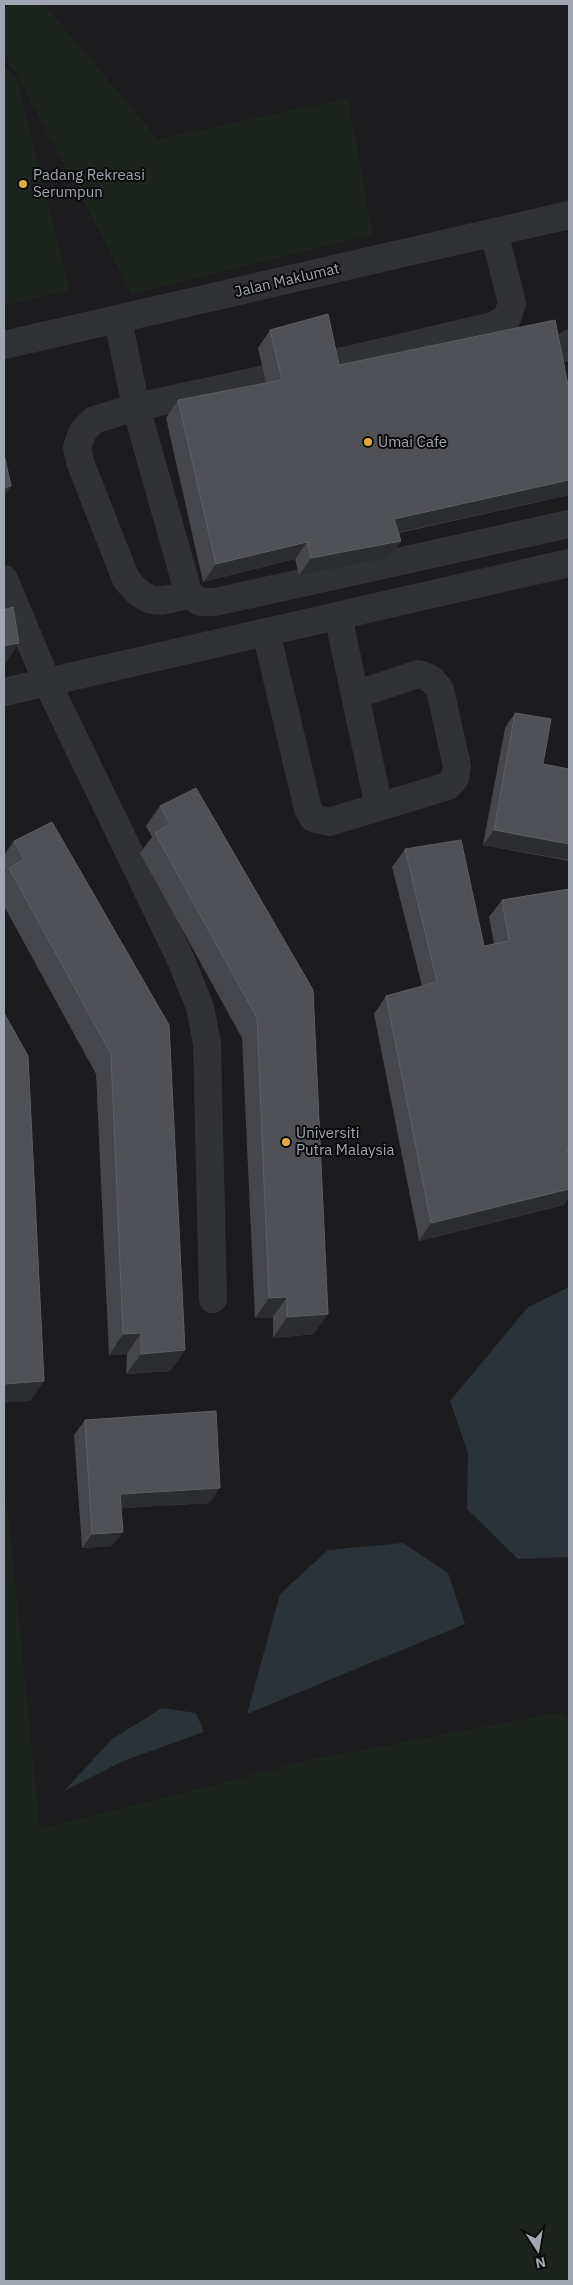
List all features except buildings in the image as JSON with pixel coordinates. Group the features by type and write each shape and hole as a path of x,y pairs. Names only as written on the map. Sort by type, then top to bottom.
{"street":[{"name":"Jalan Maklumat","path":"4,345 569,215"},
{"path":"323,366 493,326 507,318 512,303 494,232"},
{"path":"118,320 136,407 189,595"},
{"path":"265,379 136,407 94,420 83,431 77,447 80,462 126,579 138,594 150,601 189,595 200,602 215,602 569,524"},
{"path":"4,692 569,563"},
{"path":"4,579 47,682 182,960 200,1006 207,1042 213,1299"},
{"path":"338,616 379,806"},
{"path":"266,632 308,808 313,818 329,822 448,786 455,778 457,766 440,690 434,681 427,676 418,674 355,695"}],"shaded area":[{"name":"Universiti Putra Malaysia","path":"4,4 569,4 569,2281 4,2281"},
{"path":"4,4 44,4 158,139 348,98 373,235 132,294 16,73 4,60"},
{"name":"Padang Rekreasi Serumpun","path":"4,65 16,77 70,290 4,306"},
{"path":"569,1287 569,1557 518,1559 467,1509 468,1453 450,1401 528,1307"},
{"path":"4,1469 40,1829 314,1759 561,1712 569,1721 569,2281 4,2281"},
{"path":"403,1543 448,1573 465,1624 247,1714 280,1594 328,1550"},
{"path":"162,1708 196,1713 204,1732 123,1761 64,1791 112,1739"}],"place":[{"name":"Padang Rekreasi Serumpun","path":"23,184"},
{"name":"Umai Cafe","path":"368,442"},
{"name":"Universiti Putra Malaysia","path":"286,1142"}]}
